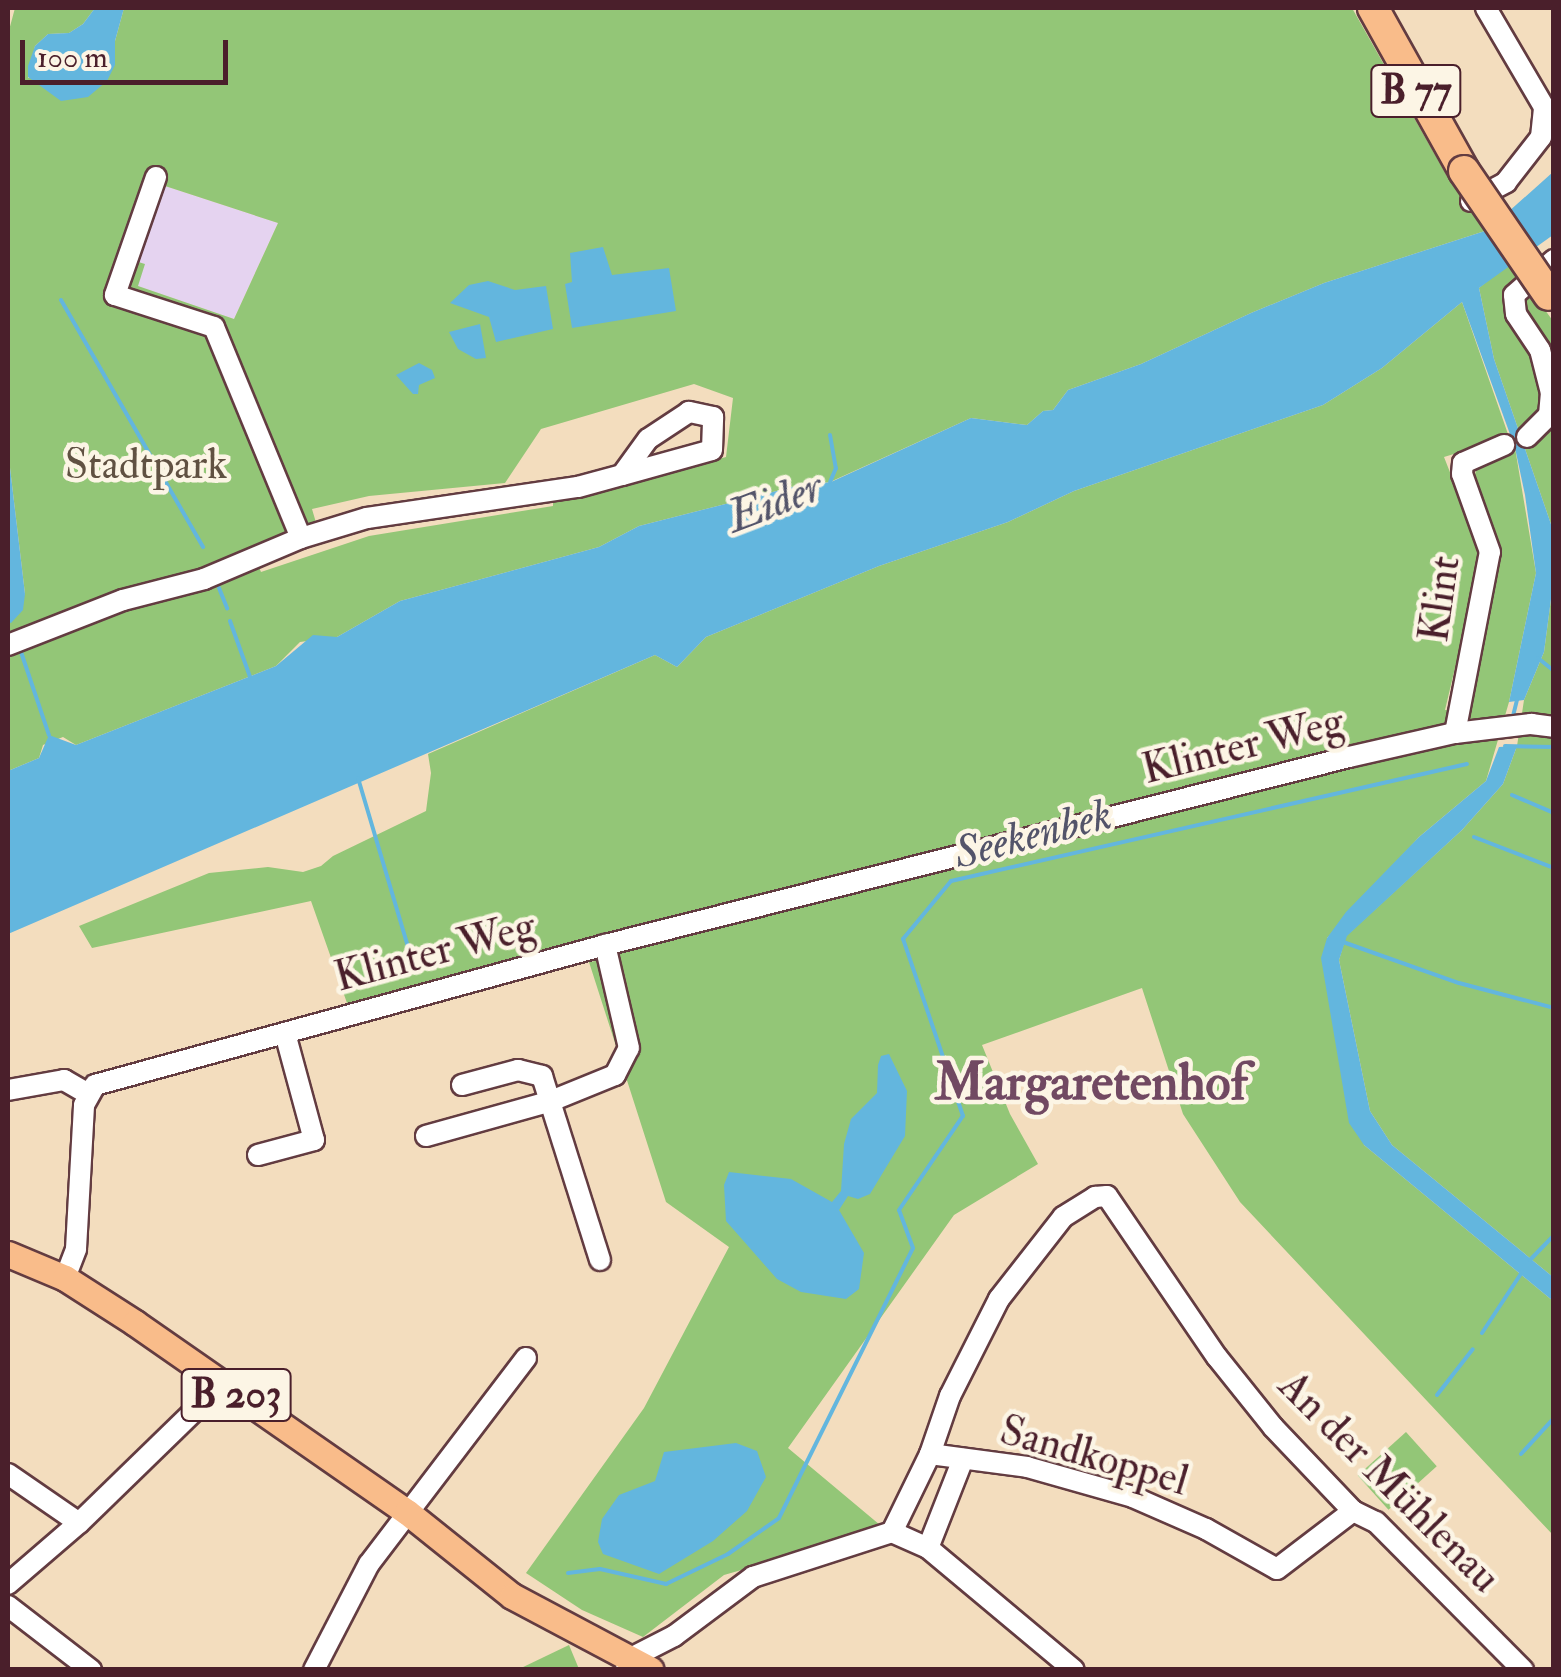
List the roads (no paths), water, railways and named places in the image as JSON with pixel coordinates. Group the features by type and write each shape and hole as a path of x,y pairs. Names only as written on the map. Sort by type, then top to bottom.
{"highway":[{"name":"B 77","path":"1373,8 1472,166 1552,280"},
{"name":"B 77","path":"1392,8 1472,166"}],"main road":[{"name":"B 203","path":"8,1254 65,1278 407,1512 512,1596 635,1666"}],"street":[{"path":"1471,201 1506,182 1541,136 1544,107 1486,8"},
{"path":"156,177 115,295 214,327 301,538"},
{"path":"1527,437 1549,416 1550,394 1540,350 1516,314 1514,296 1545,262 1552,280"},
{"name":"Klint","path":"1456,733 1490,552 1462,474 1464,463 1504,446"},
{"path":"15,643 123,600 204,579 301,538 367,518 484,504 622,475"},
{"name":"Klinter Weg","path":"88,1094 95,1085 605,944 1456,733 1531,724 1554,727"},
{"path":"426,1136 550,1101 615,1075 629,1048 605,944"},
{"path":"258,1155 314,1140 285,1032"},
{"path":"462,1085 528,1069 542,1076 600,1260"},
{"path":"8,1090 64,1080 88,1094 76,1250 65,1278"},
{"name":"An der Mühlenau","path":"930,1454 950,1396 999,1299 1063,1217 1095,1197 1107,1196 1216,1357 1286,1440 1353,1510 1376,1522 1522,1670"},
{"path":"314,1670 370,1564 526,1358"},
{"path":"8,1584 222,1385"},
{"path":"892,1532 930,1454"},
{"name":"Sandkoppel","path":"930,1454 1027,1467 1133,1497 1206,1529 1277,1569 1353,1510"},
{"path":"928,1548 964,1459"},
{"path":"8,1474 78,1523"},
{"path":"635,1666 753,1577 892,1532 928,1548 1074,1670"},
{"path":"8,1606 92,1670"}],"water":[{"path":"95,8 124,8 115,41 115,65 107,81 88,97 61,101 28,77 35,46 48,34 69,33 83,24"},
{"name":"Eider","path":"1553,172 1553,235 1479,288 1494,359 1553,530 1553,584 1544,652 1524,700 1509,702 1536,573 1525,495 1515,448 1462,302 1382,368 1323,405 1074,491 1008,522 879,566 706,637 677,667 655,655 8,934 8,771 39,758 49,735 76,745 276,666 313,635 337,637 400,601 599,547 639,526 792,487 831,482 971,418 1027,425 1043,411 1053,410 1068,390 1141,364 1324,283 1488,230"},
{"path":"603,247 612,275 669,268 676,311 572,328 565,284 572,282 570,253"},
{"path":"488,281 515,290 546,286 553,329 496,342 489,317 450,303 469,285"},
{"path":"480,324 486,358 476,359 458,349 449,332"},
{"path":"419,363 432,370 435,378 419,385 418,394 413,394 396,375"},
{"path":"8,451 25,594 23,610 11,623 8,622"},
{"path":"1517,746 1503,784 1462,830 1347,936 1339,960 1370,1111 1392,1145 1553,1277 1553,1301 1364,1145 1349,1123 1321,958 1327,938 1346,912 1419,837 1486,781 1499,747"},
{"path":"889,1054 907,1091 905,1136 870,1194 858,1199 848,1196 839,1210 864,1253 859,1289 846,1299 801,1292 777,1279 726,1221 724,1185 729,1172 791,1179 832,1202 841,1191 844,1144 851,1119 877,1093 878,1065 881,1056"},
{"path":"736,1443 757,1451 766,1477 747,1511 713,1541 659,1574 603,1554 598,1542 602,1519 619,1495 655,1481 664,1452"}],"waterway":[{"path":"61,300 203,547"},
{"name":"Eider","path":"830,435 836,468 830,482"},
{"path":"219,588 227,608"},
{"path":"230,621 250,677"},
{"path":"19,646 49,735"},
{"path":"1538,658 1554,671"},
{"path":"1512,720 1517,700"},
{"path":"1505,746 1554,747"},
{"name":"Seekenbek","path":"568,1573 600,1569 666,1584 728,1554 779,1518 913,1248 899,1210 963,1116 903,939 951,881 1467,764"},
{"path":"358,778 415,970"},
{"path":"1512,795 1554,813"},
{"path":"1474,837 1554,868"},
{"path":"1343,942 1459,983 1554,1008"},
{"path":"1530,1260 1554,1235"},
{"path":"1482,1333 1522,1272"},
{"path":"1437,1395 1473,1349"},
{"path":"1521,1454 1554,1418"}],"district":[{"name":"Margaretenhof","path":"1091,1083"}],"park label":[{"name":"Stadtpark","path":"146,465"}]}
